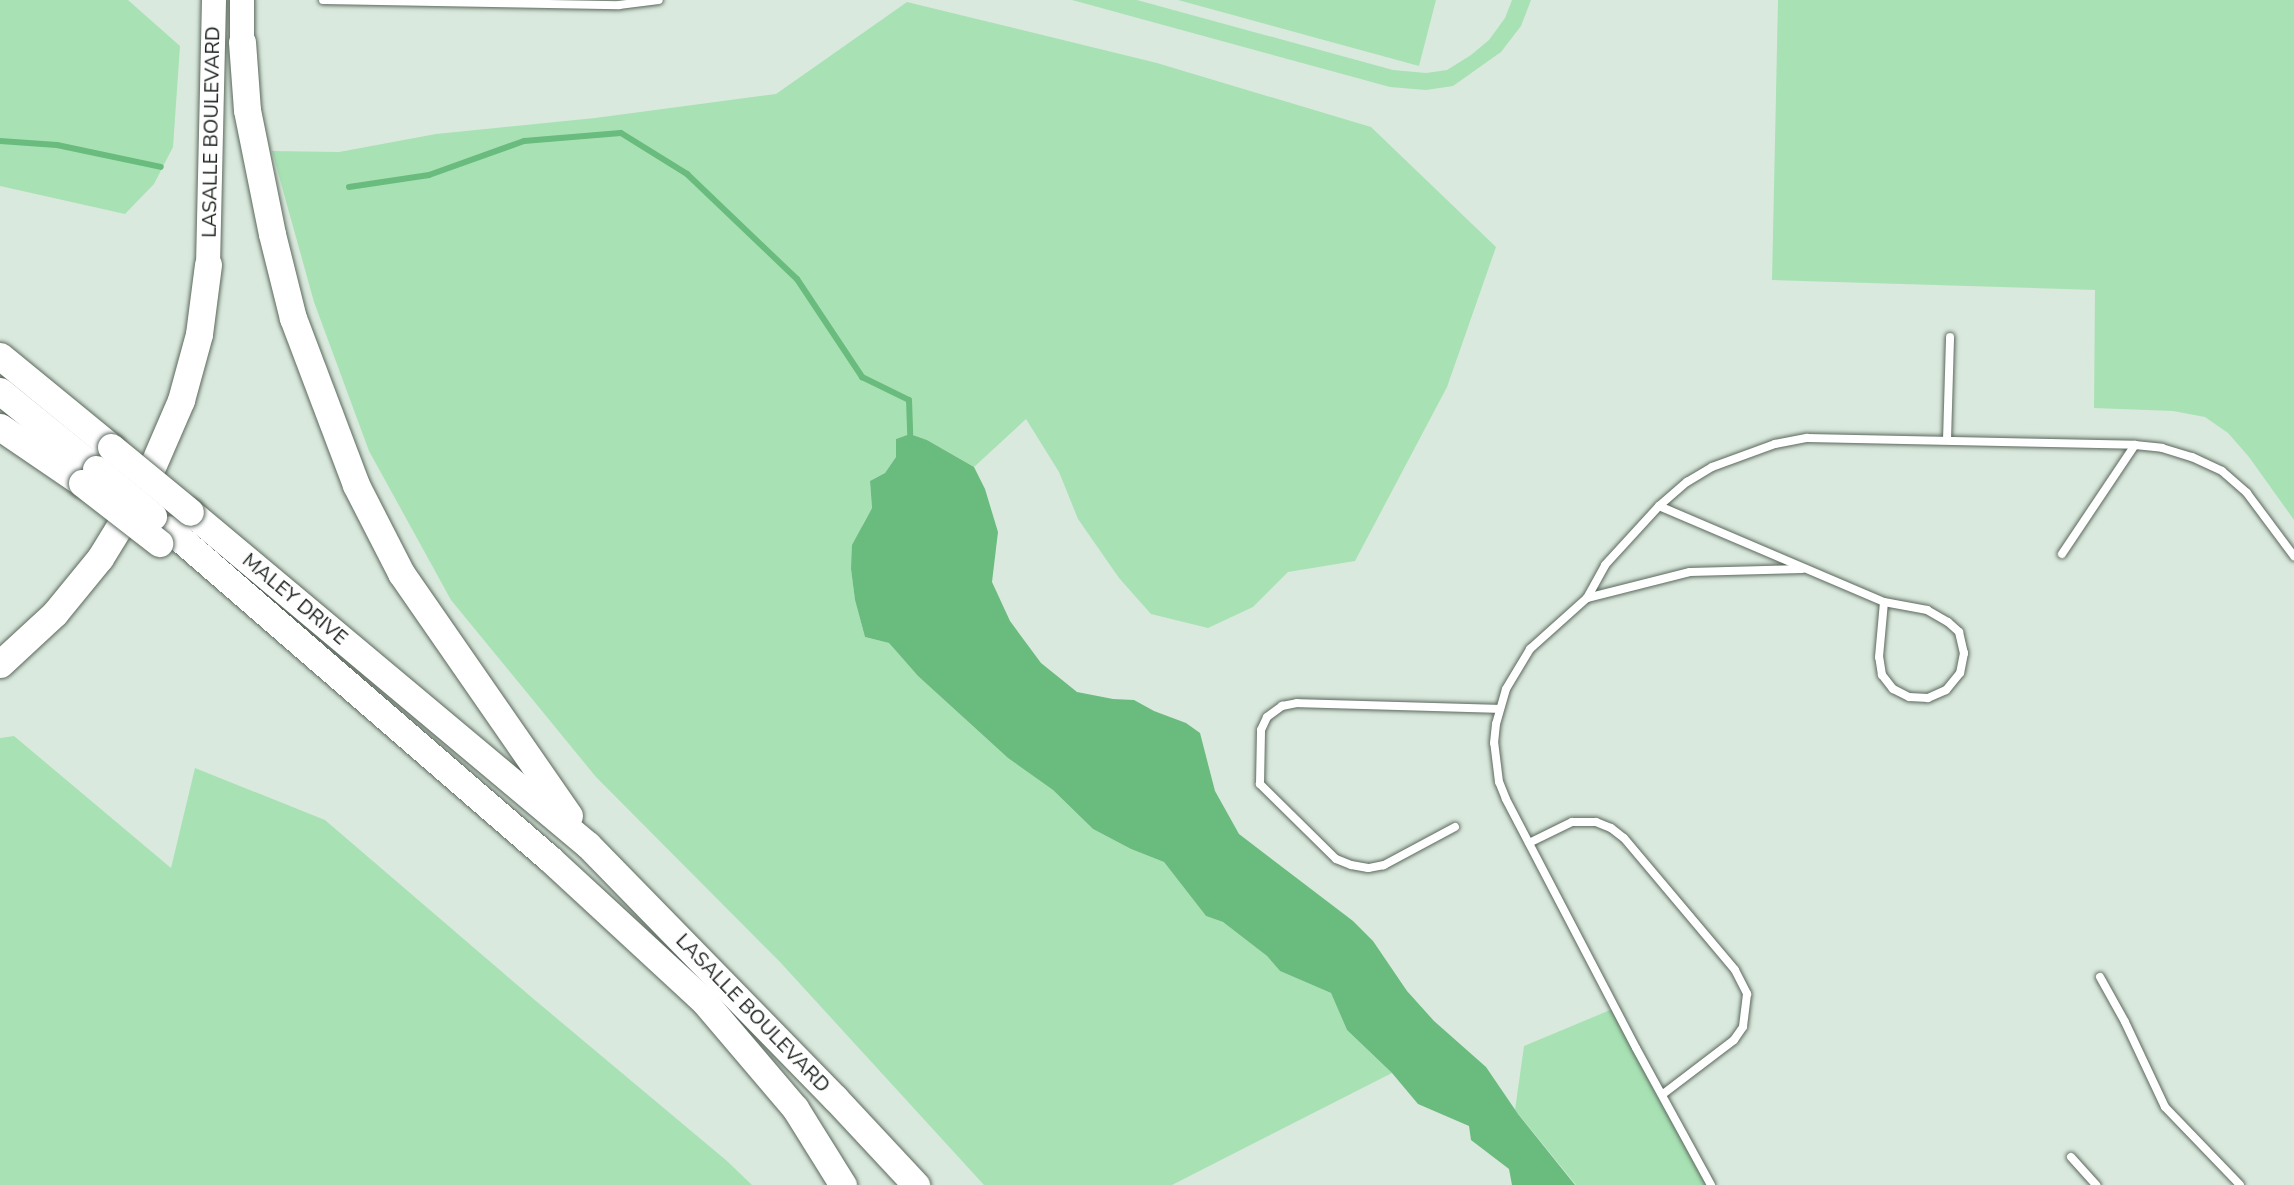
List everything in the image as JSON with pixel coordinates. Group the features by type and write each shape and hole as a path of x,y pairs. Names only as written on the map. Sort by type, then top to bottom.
{"highway":[{"path":"242,42 247,110 272,234 293,318 356,486 401,573 588,844"},
{"path":"0,664 55,613 92,567 143,488 181,400 199,333 207,265"},
{"name":"MALEY DRIVE","path":"0,356 96,466 164,536 257,604 550,859"},
{"name":"MALEY DRIVE","path":"0,390 96,466 190,512 588,844"},
{"path":"0,427 96,466"},
{"name":"LASALLE BOULEVARD","path":"588,844 835,1098 915,1185"},
{"name":"LASALLE BOULEVARD","path":"550,859 703,1000 795,1108 843,1185"}],"main road":[{"name":"LASALLE BOULEVARD","path":"207,265 214,0"},
{"name":"LASALLE BOULEVARD","path":"242,0 242,42"}],"lane":[{"path":"323,0 619,5 659,0"},
{"path":"1947,440 1950,337"},
{"path":"1711,1185 1528,843 1499,782 1494,743 1506,690 1530,649 1587,598 1605,565 1659,506 1687,482 1712,466 1775,444 1835,437 2135,445 2162,448 2192,457 2222,471 2247,493 2294,555"},
{"path":"2062,554 2135,445"},
{"path":"1659,506 1884,602 1928,610 1948,622 1959,632 1964,652 1960,673 1946,690 1928,698 1909,698 1893,689 1882,675 1879,657 1884,602"},
{"path":"1587,598 1690,572 1807,569"},
{"path":"1455,827 1384,865 1368,868 1336,859 1260,784 1261,730 1267,717 1282,706 1297,703 1500,709"},
{"path":"1528,843 1572,822 1596,822 1611,828 1624,837 1735,970 1747,994 1743,1027 1734,1040 1663,1095"},
{"path":"2100,977 2125,1022 2165,1107 2240,1185"},
{"path":"2071,1157 2096,1185"}],"shaded area":[{"path":"0,0 128,0 180,46 173,147 154,184 125,214 0,186"},
{"path":"1072,0 1137,0 1393,70 1426,73 1447,70 1471,55 1489,40 1505,18 1512,0 1531,0 1521,26 1501,52 1453,86 1426,90 1390,87"},
{"path":"1178,0 1436,0 1419,66"},
{"path":"1778,0 2294,0 2294,520 2249,457 2228,433 2205,417 2173,411 2094,408 2095,290 1772,280"},
{"path":"907,2 1157,63 1371,127 1496,247 1447,387 1355,561 1288,572 1253,607 1208,628 1151,614 1119,578 1078,519 1059,472 1026,419 974,467 927,440 910,434 896,439 896,457 885,473 870,481 872,508 863,524 851,569 855,600 865,637 889,643 918,676 1008,758 1053,790 1093,829 1131,849 1164,862 1206,916 1223,922 1267,956 1280,971 1331,993 1347,1030 1392,1073 1172,1185 984,1185 780,962 596,777 451,600 369,451 314,302 272,151 339,152 436,134 595,118 776,94"},
{"path":"910,434 927,440 974,467 985,489 998,532 992,582 1010,621 1041,663 1077,692 1113,699 1134,700 1154,711 1186,723 1200,733 1215,791 1239,834 1353,921 1373,941 1407,991 1434,1021 1486,1067 1518,1114 1575,1185 1512,1185 1509,1169 1471,1140 1469,1126 1418,1104 1392,1073 1347,1030 1331,993 1280,971 1267,956 1223,922 1206,916 1164,862 1131,849 1093,829 1053,790 1008,758 918,676 889,643 865,637 855,600 851,569 852,545 872,508 870,481 885,473 896,457 896,439"},
{"path":"14,736 171,868 195,768 325,820 727,1161 752,1185 0,1185 0,738"},
{"path":"1615,1008 1710,1185 1576,1185 1515,1110 1524,1046"}],"waterway":[{"path":"349,187 429,175 524,141 621,133 687,174 797,279 862,377 909,400 910,434"},
{"path":"0,141 57,145 161,167"}]}
